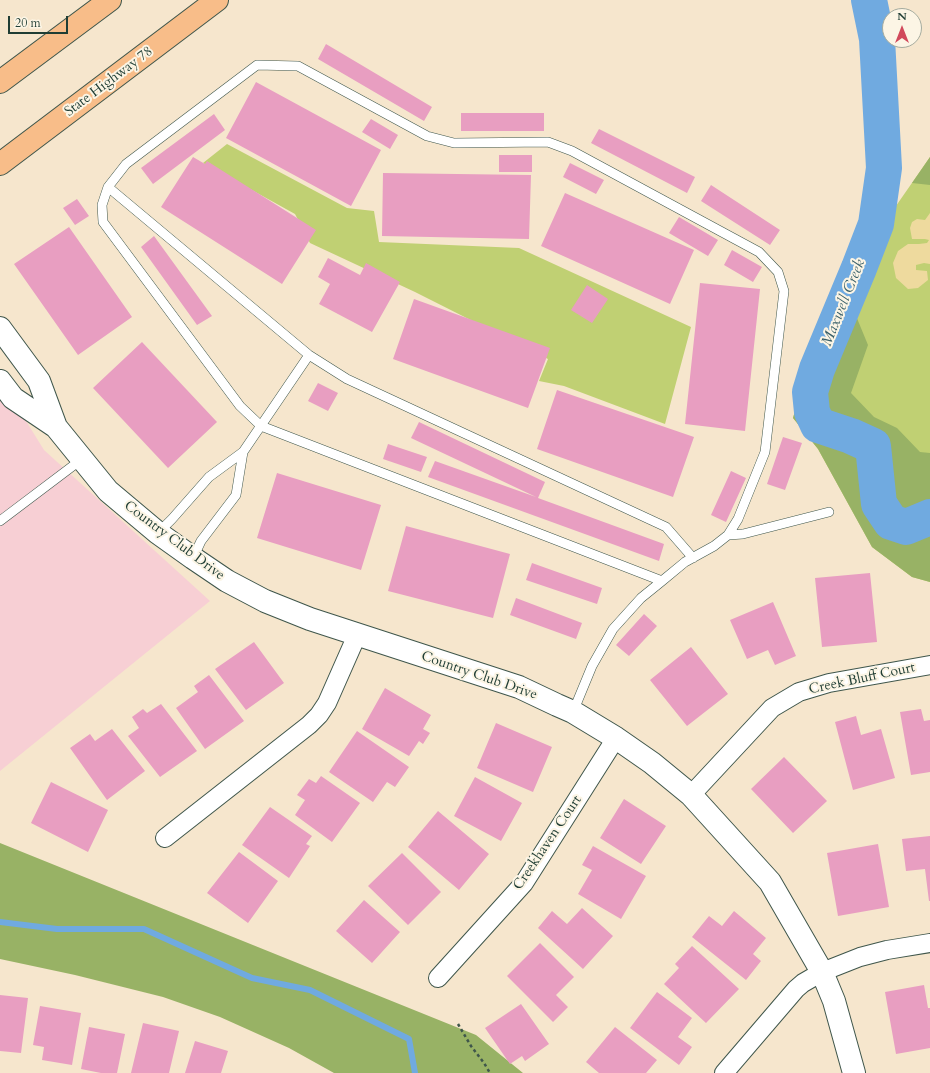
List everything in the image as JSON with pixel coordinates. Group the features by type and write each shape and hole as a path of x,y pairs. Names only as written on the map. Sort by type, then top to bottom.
{"main road":[{"path":"0,82 110,0"},
{"name":"State Highway 78","path":"0,164 217,0"}],"street":[{"name":"Country Club Drive","path":"3,339 39,381 56,427"},
{"name":"Country Club Drive","path":"0,381 13,398 56,427 108,491 158,533 227,581 265,601 310,619 519,687 573,712 616,738 652,763 691,795 770,882 822,972 834,1001 854,1073"},
{"path":"164,838 319,716 327,702 357,635"},
{"name":"Creek Bluff Court","path":"691,795 772,708 799,692 829,683 930,665"},
{"name":"Creekhaven Court","path":"438,978 524,883 616,738"},
{"path":"724,1073 802,983 822,972 860,957 930,943"}],"lane":[{"path":"573,712 592,666 613,629 641,598 662,581 685,562 714,546 728,535 738,519 765,452 784,291 778,272 759,252 572,151 548,142 454,143 427,136 298,66 257,64 126,164 108,187 102,205 103,222 240,406 261,426 662,581"},
{"path":"108,187 309,355 347,379 666,527 693,558"},
{"path":"158,533 209,477 243,452 309,355"},
{"path":"193,558 201,541 236,495 243,452"},
{"path":"0,521 82,459"},
{"path":"728,535 743,534 829,512"}],"path":[{"path":"458,1024 470,1046 490,1073"}],"shaded area":[{"path":"0,379 44,450 210,601 0,771"}],"green space":[{"path":"227,144 347,208 374,211 379,242 519,248 691,327 665,424 564,386 539,381 548,359 415,292 310,243 295,214 203,163"},
{"path":"930,157 930,582 912,577 872,547 818,449 793,418 825,308"},
{"path":"930,157 930,185 912,183"},
{"path":"825,308 854,311 868,345 851,393 874,417 897,428 920,452 930,453 930,582 912,577 872,547 818,449 793,418"},
{"path":"0,843 476,1035 523,1073 334,1073 289,1048 220,1017 163,997 75,975 0,959"}],"sand":[{"path":"930,213 930,264 924,263 916,265 916,270 927,271 928,280 918,288 908,289 896,278 893,263 898,251 908,244 927,243 929,240 912,239 910,228 912,222 917,219 925,220"}],"building":[{"path":"326,44 432,107 424,121 318,59"},
{"path":"256,82 381,150 351,206 226,138"},
{"path":"461,113 544,113 544,131 461,131"},
{"path":"214,114 225,130 153,184 141,168"},
{"path":"371,119 398,135 390,149 362,132"},
{"path":"599,129 695,177 687,193 591,143"},
{"path":"499,155 532,155 532,172 499,172"},
{"path":"193,157 205,164 207,161 316,230 282,284 161,207"},
{"path":"570,163 604,180 596,194 563,177"},
{"path":"383,173 531,175 529,239 382,236"},
{"path":"711,185 780,230 770,245 701,201"},
{"path":"565,193 694,250 670,304 541,246"},
{"path":"77,199 89,216 75,225 63,208"},
{"path":"679,217 718,240 708,256 669,233"},
{"path":"69,227 132,317 78,355 14,264"},
{"path":"154,236 212,316 197,325 141,247"},
{"path":"732,250 762,267 753,282 724,265"},
{"path":"328,258 360,275 366,263 400,282 372,332 319,304 330,284 318,277"},
{"path":"700,283 760,289 745,431 685,424"},
{"path":"587,285 608,299 592,323 571,310"},
{"path":"414,299 550,348 528,408 393,359"},
{"path":"142,342 217,422 168,468 93,388"},
{"path":"318,383 338,393 328,411 308,401"},
{"path":"557,390 694,437 673,497 537,449"},
{"path":"419,422 545,482 538,498 664,544 659,561 428,477 435,461 536,497 411,438"},
{"path":"783,437 802,443 785,490 767,484"},
{"path":"388,444 427,457 421,472 383,459"},
{"path":"731,471 746,478 726,522 711,515"},
{"path":"277,473 381,505 361,570 257,538"},
{"path":"406,526 510,554 493,618 388,591"},
{"path":"532,563 602,588 597,604 526,580"},
{"path":"870,573 877,642 822,647 815,578"},
{"path":"516,598 582,623 576,639 510,615"},
{"path":"773,602 796,656 775,665 768,650 747,659 730,620"},
{"path":"644,614 657,626 629,656 616,645"},
{"path":"254,642 284,683 246,710 215,669"},
{"path":"691,647 728,694 687,726 650,680"},
{"path":"209,675 244,721 205,749 176,708 198,692 194,686"},
{"path":"385,688 431,715 423,729 430,733 423,744 419,741 409,756 362,729"},
{"path":"161,704 197,751 160,777 128,736 139,728 132,717 143,709 147,713"},
{"path":"921,709 924,721 930,720 930,772 911,775 900,712"},
{"path":"856,716 861,735 881,729 895,778 853,790 835,722"},
{"path":"496,723 552,747 533,792 477,768"},
{"path":"112,729 145,771 107,800 70,748 90,734 95,741"},
{"path":"357,731 409,767 395,787 387,782 373,802 329,772"},
{"path":"784,757 827,801 793,833 751,789"},
{"path":"321,776 360,803 332,842 295,815 305,800 297,795 309,779 316,783"},
{"path":"475,777 522,803 501,841 454,816"},
{"path":"51,782 108,810 88,852 31,823"},
{"path":"624,799 666,826 641,864 600,838"},
{"path":"270,807 312,836 306,844 310,846 289,878 242,845"},
{"path":"438,811 489,854 459,890 408,847"},
{"path":"930,836 929,901 925,869 906,871 902,839"},
{"path":"878,844 889,907 838,916 827,853"},
{"path":"593,846 646,876 621,919 578,894 592,870 582,865"},
{"path":"239,852 278,881 248,923 207,893"},
{"path":"402,853 441,892 408,925 368,886"},
{"path":"364,900 400,932 372,963 336,931"},
{"path":"582,908 613,936 583,969 538,928 552,911 567,924"},
{"path":"734,911 766,938 753,954 761,961 746,980 692,937 709,916 722,926"},
{"path":"540,943 574,977 556,995 568,1007 553,1022 507,976"},
{"path":"692,946 739,989 706,1023 664,984 679,968 675,964"},
{"path":"924,985 928,1008 930,1008 930,1048 896,1054 885,992"},
{"path":"657,992 692,1018 678,1037 692,1047 679,1065 630,1028"},
{"path":"0,995 28,998 21,1053 0,1051"},
{"path":"521,1004 549,1044 525,1061 522,1056 510,1064 485,1028"},
{"path":"40,1006 81,1013 72,1065 42,1060 44,1047 33,1045"},
{"path":"143,1023 179,1031 169,1073 131,1073"},
{"path":"89,1027 125,1034 117,1073 101,1073 81,1069"},
{"path":"615,1027 657,1060 646,1073 599,1073 586,1062"},
{"path":"195,1041 228,1051 221,1073 185,1073"}],"waterway":[{"name":"Maxwell Creek","path":"869,0 877,39 884,168 876,224 817,369 810,392 812,412 818,425 851,436 873,446 879,504 891,522 906,527 930,517"},
{"path":"0,922 57,929 144,929 252,978 310,990 409,1039 415,1073"}]}
